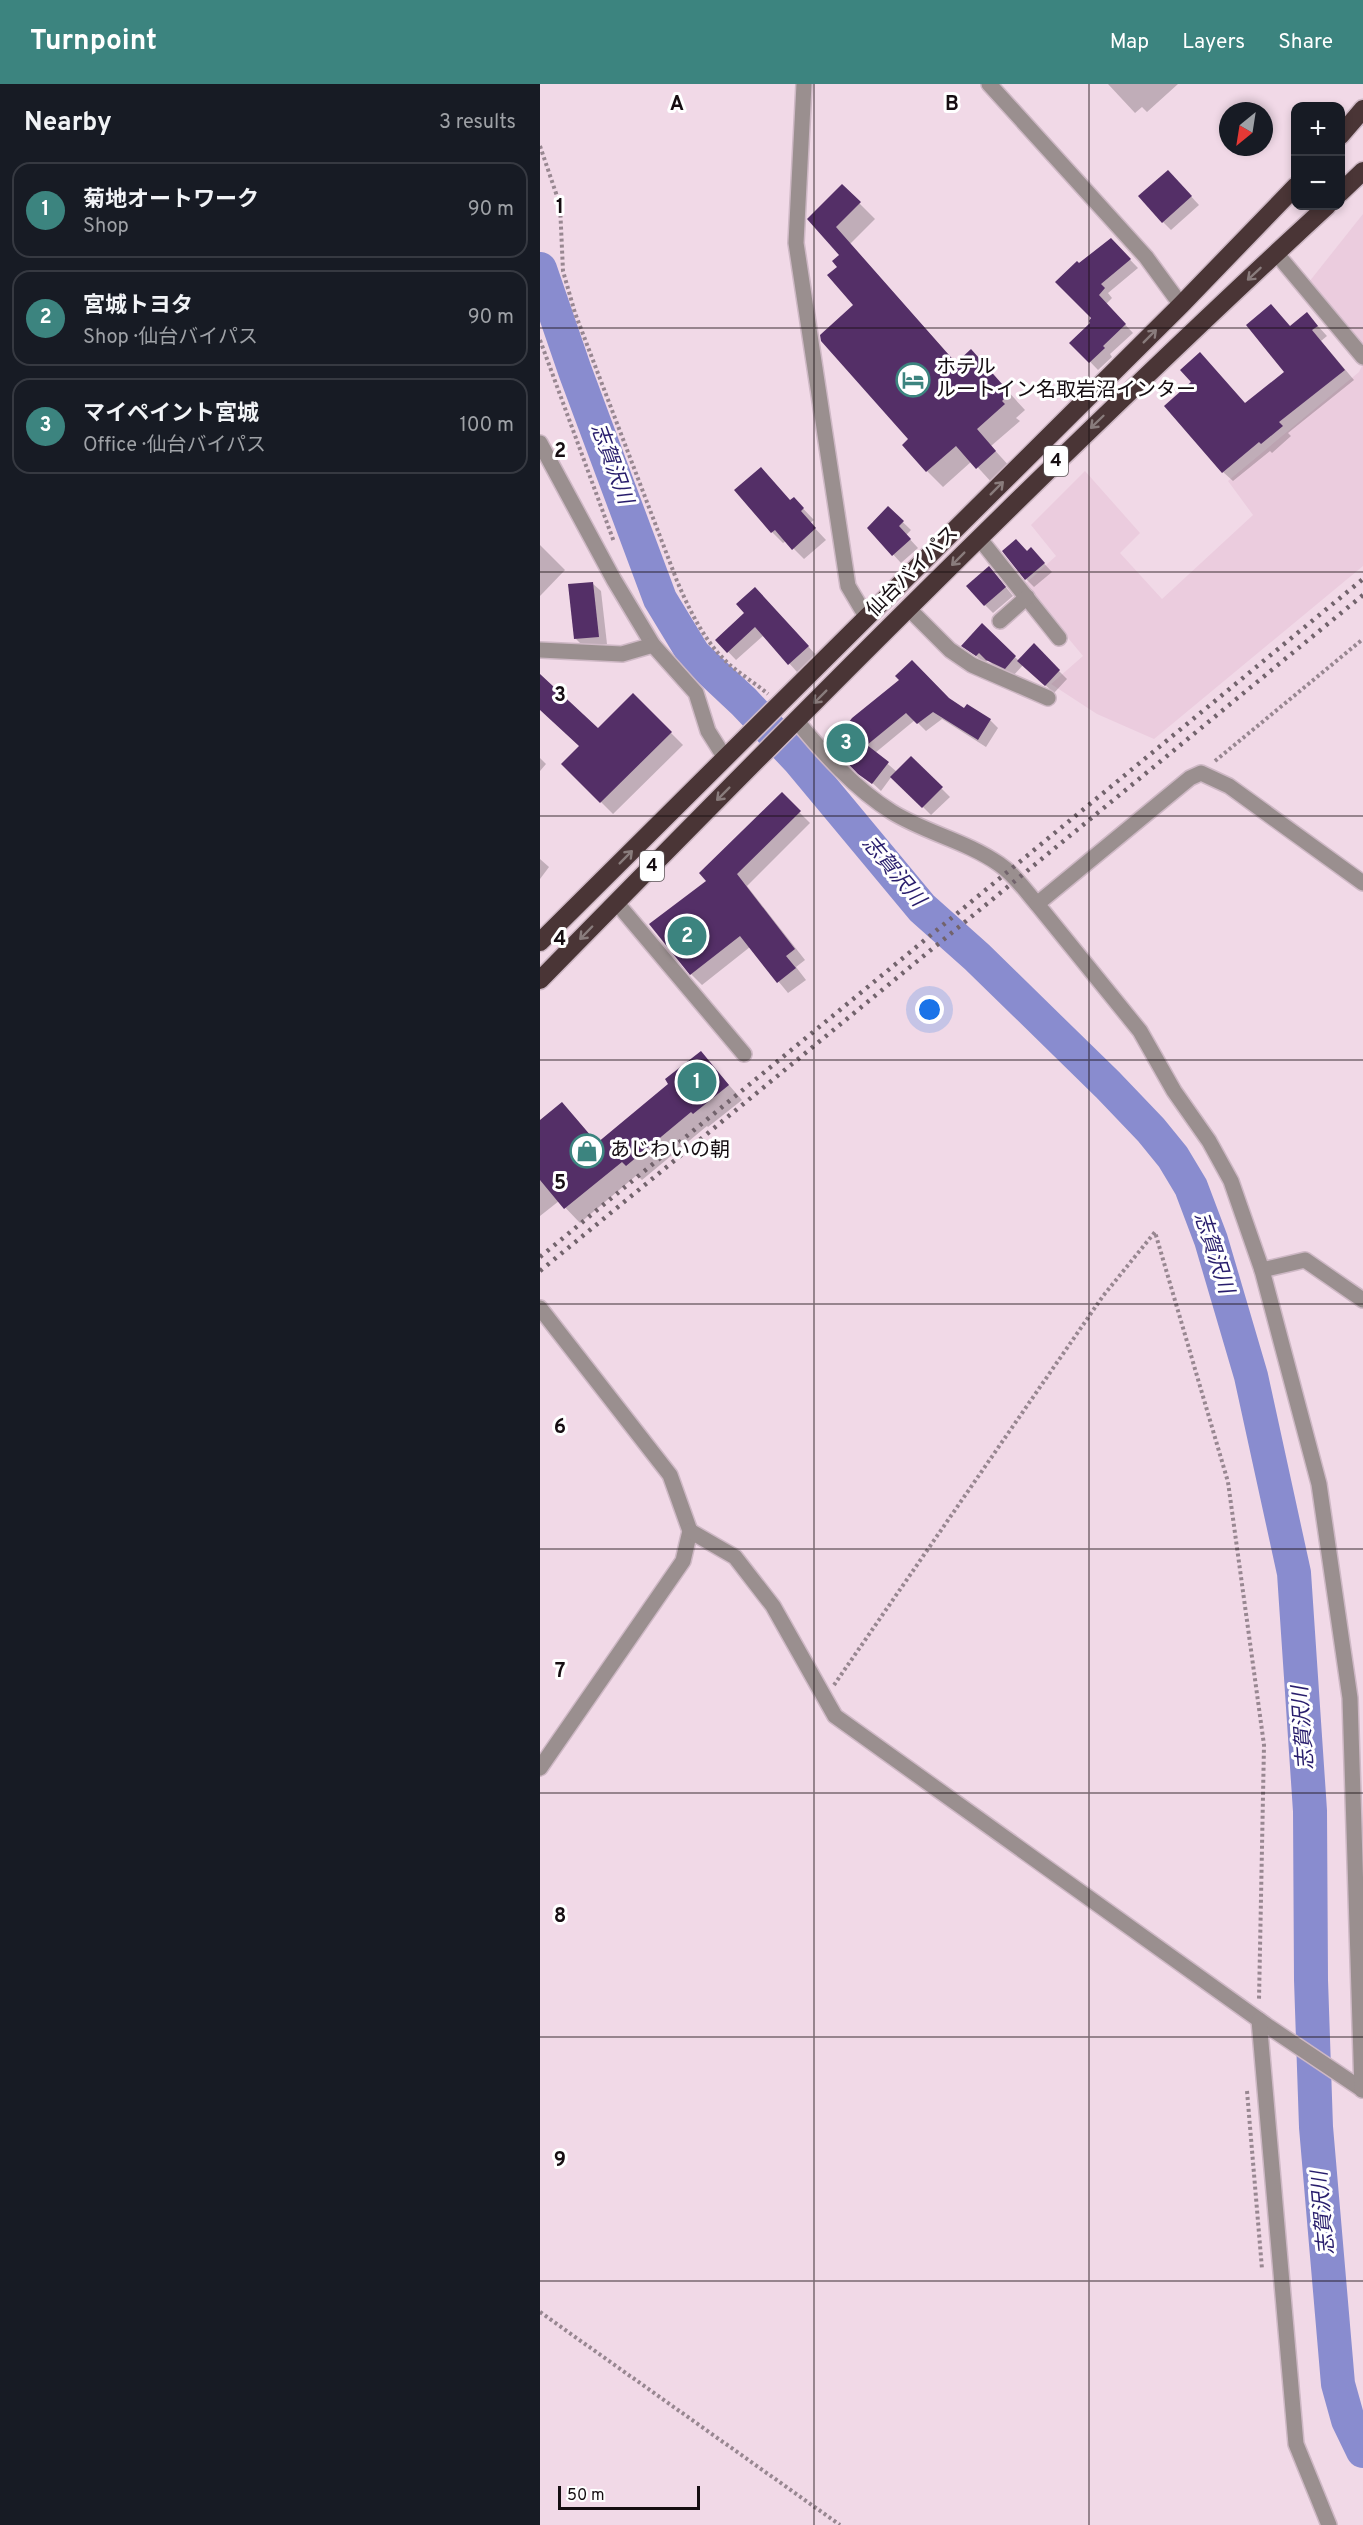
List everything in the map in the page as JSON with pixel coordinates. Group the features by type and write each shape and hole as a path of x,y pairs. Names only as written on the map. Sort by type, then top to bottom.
{"highway":[{"path":"1345,131 1363,108"},
{"name":"仙台バイパス","path":"540,942 1181,305 1291,191"},
{"name":"仙台バイパス","path":"540,980 979,538 1123,397 1324,210"}],"street":[{"path":"804,84 796,243 848,586 867,618"},
{"path":"989,84 1146,257 1181,305"},
{"path":"1276,253 1363,357"},
{"path":"540,443 614,580 653,645 696,693 708,731 725,758"},
{"path":"979,538 1059,638"},
{"path":"1000,621 1026,597"},
{"path":"908,608 950,650 972,665 1048,698"},
{"path":"540,650 621,654 653,645"},
{"path":"972,665 973,682"},
{"path":"795,722 874,799 892,812 967,846 1000,865 1037,903 1140,1031 1174,1092 1209,1141 1231,1181 1262,1270 1319,1484 1350,1698 1360,2088"},
{"path":"1037,903 1190,778 1201,773 1228,786 1363,883"},
{"path":"616,902 744,1054"},
{"path":"1262,1270 1305,1260 1363,1300"},
{"path":"540,1308 670,1475 690,1532 683,1561 540,1768"},
{"path":"690,1532 735,1557 773,1606 835,1716 1264,2023 1360,2088"},
{"path":"1264,2023 1296,2444 1329,2525"}],"path":[{"path":"540,146 560,205 563,272 575,313 676,581 689,609 708,640 729,664 779,705"},
{"path":"540,340 616,546"},
{"path":"1201,773 1363,639"},
{"path":"825,1698 1103,1296 1155,1232 1228,1482 1263,1733 1264,2023"},
{"path":"540,2312 840,2525"}],"shaded area":[{"path":"1363,214 1363,345 1309,282"},
{"path":"1363,364 1363,566 1154,739 1097,714 1051,684 1083,656 1024,585 1056,556 1031,525 1085,471 1140,533 1120,553 1162,599 1253,515 1228,481 1359,372"}],"building":[{"path":"1168,170 1192,196 1162,223 1138,196"},
{"path":"842,184 861,202 836,227 956,363 971,349 1010,393 1002,401 1005,404 977,429 996,451 976,469 956,446 926,472 902,445 908,439 821,341 820,335 853,305 827,275 837,267 832,261 839,255 807,219"},
{"path":"1111,238 1131,259 1101,284 1105,288 1099,295 1126,324 1089,363 1069,343 1090,323 1091,318 1055,282 1077,261 1079,263"},
{"path":"1271,304 1290,326 1307,312 1318,326 1312,330 1345,370 1279,422 1283,426 1261,444 1259,442 1222,473 1164,406 1191,382 1180,370 1200,352 1245,403 1284,372 1246,325"},
{"path":"761,467 790,500 794,497 804,508 801,511 816,528 792,550 775,530 771,533 734,490"},
{"path":"888,506 904,521 899,526 911,539 892,556 867,528"},
{"path":"1016,539 1027,551 1031,547 1045,563 1025,580 1002,551"},
{"path":"989,566 1006,587 984,606 966,586"},
{"path":"593,582 599,637 574,639 568,584"},
{"path":"755,587 809,646 788,665 755,627 727,653 715,640 744,613 736,604"},
{"path":"982,623 1016,656 1005,669 986,660 979,653 976,656 961,646"},
{"path":"1034,643 1060,670 1045,686 1017,661"},
{"path":"912,660 949,698 964,708 967,704 991,719 978,740 933,712 917,724 906,713 867,745 889,762 872,784 858,774 831,746 852,718 899,680 895,676"},
{"path":"540,674 598,728 633,693 672,732 600,803 561,764 579,746 540,710"},
{"path":"911,756 943,787 922,808 890,777"},
{"path":"782,792 801,811 737,874 795,949 786,956 796,968 777,983 740,936 690,975 649,924 706,881 699,873"},
{"path":"701,1051 729,1085 693,1114 691,1112 626,1166 622,1162 564,1209 540,1180 540,1120 562,1102 597,1143 668,1084 665,1079"}],"waterway":[{"name":"志賀沢川","path":"540,269 575,371 660,599 694,655 744,702 798,759 922,908 977,957 1151,1130 1173,1157 1191,1187 1211,1240 1251,1376 1294,1573 1310,1811 1311,1980 1316,2127 1338,2384 1348,2420 1363,2451"}],"railway":[{"path":"540,1257 1363,579"},
{"path":"540,1271 1363,595"}],"place":[{"name":"ホテル ルートイン名取岩沼インター","path":"913,380"},
{"name":"マイペイント宮城","path":"846,743"},
{"name":"宮城トヨタ","path":"687,936"},
{"name":"菊地オートワーク","path":"697,1082"},
{"name":"あじわいの朝","path":"587,1151"}]}
